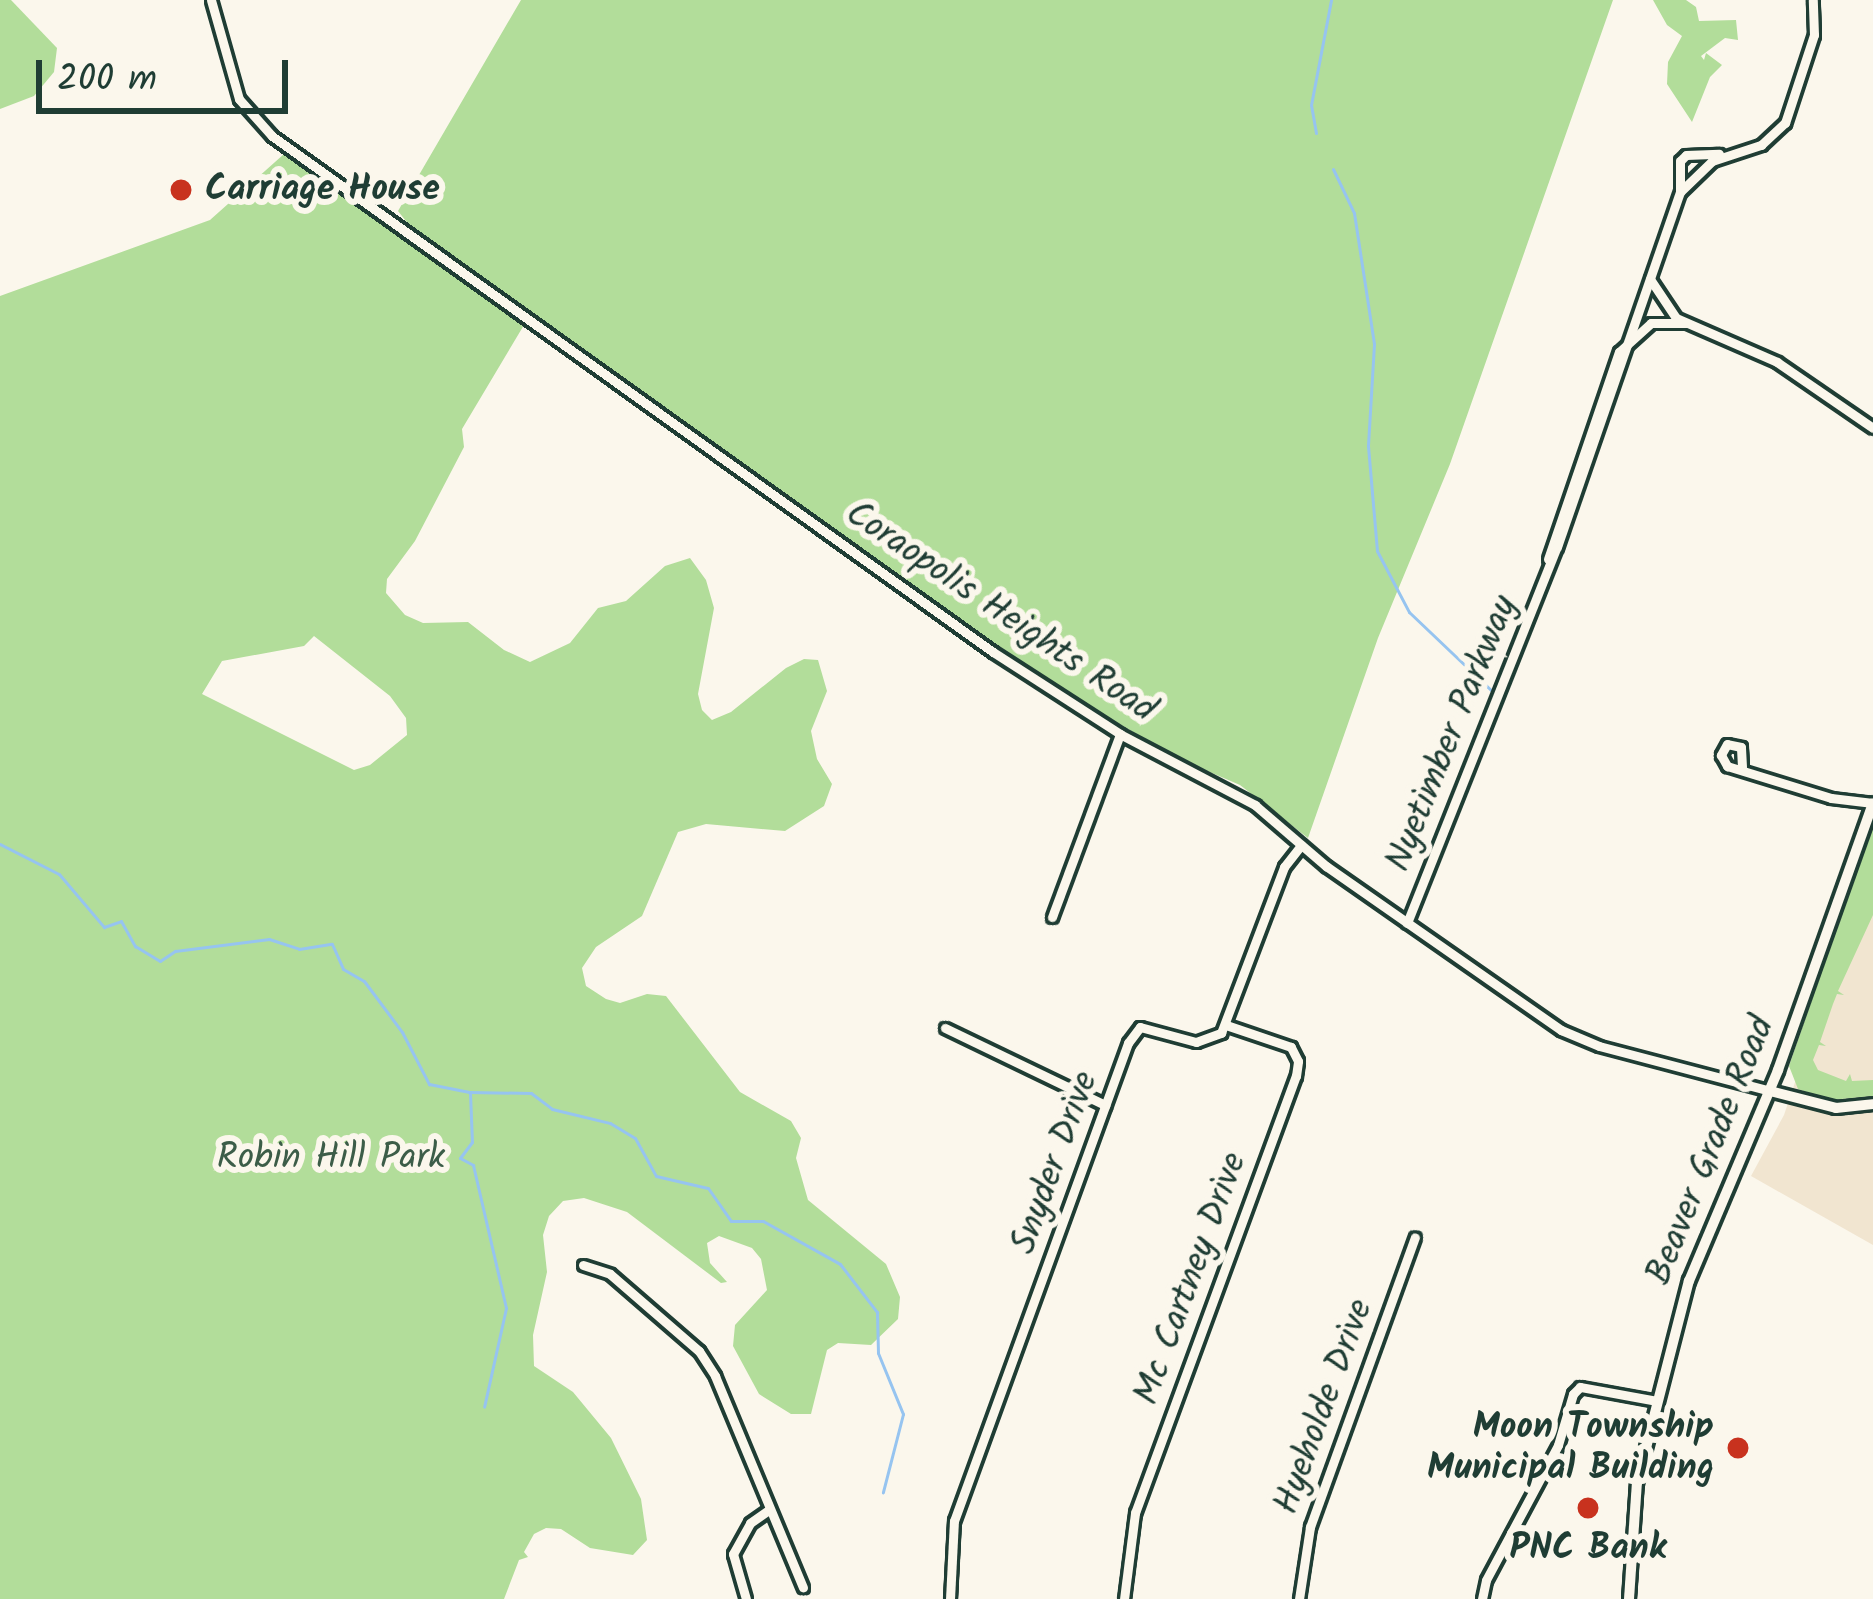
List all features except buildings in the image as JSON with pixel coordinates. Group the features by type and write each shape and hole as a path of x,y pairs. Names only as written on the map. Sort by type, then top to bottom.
{"main road":[{"name":"Beaver Grade Road","path":"1629,1599 1635,1500 1695,1262 1770,1091 1873,803"},
{"name":"Coraopolis Heights Road","path":"1770,1091 1836,1108 1873,1104"}],"street":[{"name":"Coraopolis Heights Road","path":"212,0 239,99 272,136 993,652 1120,734 1255,806 1407,923 1571,1035 1770,1091"},
{"path":"1680,192 1680,161 1686,155 1725,154 1761,145 1786,123 1811,45 1813,0"},
{"path":"1680,192 1725,154"},
{"name":"Nyetimber Parkway","path":"1407,923 1548,565 1550,544 1680,192"},
{"path":"1650,279 1660,302 1686,323 1777,362 1873,428"},
{"path":"1627,341 1651,323 1686,323"},
{"path":"1052,917 1120,734"},
{"path":"1742,767 1831,798 1873,803"},
{"path":"1226,1025 1284,867 1301,845"},
{"name":"Snyder Drive","path":"950,1599 954,1521 1128,1043 1140,1027 1203,1043 1226,1025"},
{"name":"Mc Cartney Drive","path":"1124,1599 1135,1514 1296,1076 1298,1060 1291,1048 1226,1025"},
{"path":"945,1028 1106,1105"},
{"name":"Hyeholde Drive","path":"1299,1599 1310,1527 1415,1237"},
{"path":"583,1264 610,1274 699,1352 715,1376 803,1587"},
{"path":"1482,1599 1486,1580 1558,1445 1573,1394 1580,1387 1657,1401"},
{"path":"746,1599 733,1554 750,1523 770,1509"}],"shaded area":[{"path":"1873,887 1873,1245 1751,1176 1784,1115 1858,895"}],"green space":[{"path":"0,0 11,0 57,48 54,72 34,96 0,109"},
{"path":"521,0 1613,0 1450,464 1378,638 1308,838 1240,785 1184,761 1051,685 413,230 398,211"},
{"path":"1653,0 1686,0 1696,7 1699,21 1736,20 1738,40 1725,38 1701,56 1704,60 1706,53 1722,65 1710,77 1692,122 1667,84 1668,62 1682,36 1667,25"},
{"name":"Robin Hill Park","path":"284,154 524,325 462,429 464,447 415,541 387,579 386,593 405,615 423,623 468,622 504,650 530,662 570,643 598,608 626,601 665,566 690,558 706,580 714,608 698,694 702,710 712,720 731,712 804,659 818,660 827,691 811,731 817,759 832,784 824,806 785,831 706,824 678,832 642,916 596,947 582,968 586,986 606,999 620,1003 647,994 666,996 740,1092 791,1121 801,1138 796,1158 808,1200 886,1264 900,1297 898,1319 871,1345 838,1343 827,1350 811,1414 791,1414 759,1394 733,1346 735,1325 767,1290 761,1259 752,1248 719,1236 707,1243 710,1263 727,1282 721,1283 627,1212 584,1198 563,1201 549,1216 543,1235 547,1272 533,1335 534,1366 573,1392 611,1438 641,1499 647,1540 633,1555 590,1548 561,1529 546,1528 534,1534 524,1552 528,1557 519,1560 504,1599 0,1599 0,296 210,220","holes":["314,636 390,696 406,718 407,735 370,765 354,770 202,694 222,661 304,646"]},
{"path":"1873,822 1873,915 1838,991 1844,995 1837,994 1833,1004 1820,1042 1826,1046 1819,1045 1813,1060 1818,1070 1846,1081 1850,1074 1852,1081 1873,1080 1873,1096 1831,1100 1798,1089 1789,1066"}],"waterway":[{"path":"1316,133 1311,105 1331,0"},
{"path":"1333,169 1354,213 1374,344 1368,446 1377,551 1409,612 1493,692"},
{"path":"0,844 59,874 104,927 121,921 135,946 160,961 175,951 269,939 299,949 332,944 343,969 364,981 402,1032 429,1084 469,1092 531,1093 552,1109 610,1123 635,1138 656,1176 708,1188 731,1221 763,1221 840,1264 877,1312 878,1353 903,1414 883,1492"},
{"path":"470,1093 472,1142 460,1158 473,1165 506,1308 484,1407"}],"place":[{"name":"Carriage House","path":"181,190"},
{"name":"Moon Township Municipal Building","path":"1738,1448"},
{"name":"PNC Bank","path":"1588,1508"}]}
